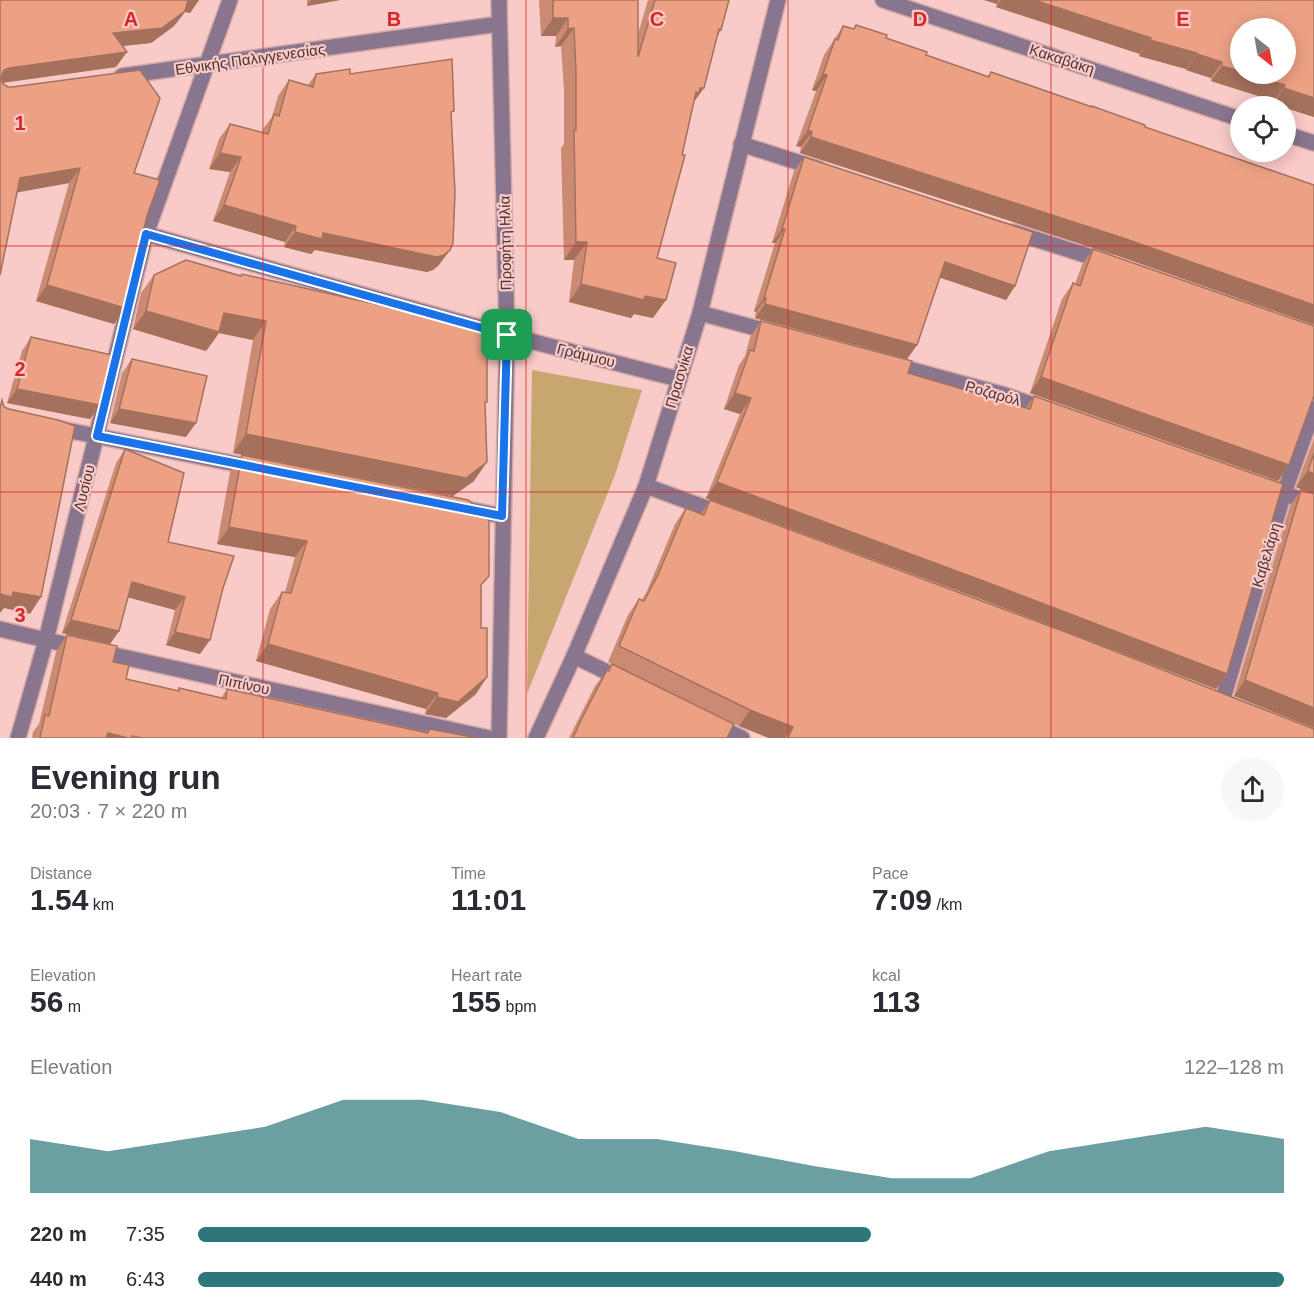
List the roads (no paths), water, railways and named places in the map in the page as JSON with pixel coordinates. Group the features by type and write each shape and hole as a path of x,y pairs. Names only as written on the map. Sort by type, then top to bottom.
{"street":[{"name":"Λυσίου","path":"18,738 46,640 146,234 230,0"},
{"name":"Προφήτη Ηλία","path":"499,0 507,335 499,738"},
{"name":"Πρασνίκα","path":"536,738 574,656 646,486 699,313 778,0"},
{"name":"Κακαβάκη","path":"883,0 1230,116"},
{"name":"Εθνικής Παλιγγενεσίας","path":"103,79 500,24"},
{"path":"1296,137 1314,143"},
{"path":"741,144 831,173"},
{"path":"1000,228 1123,268"},
{"name":"Γράμμου","path":"146,234 507,335 678,379"},
{"path":"699,313 790,337"},
{"name":"Ροζαρόλ","path":"880,361 1005,395 1060,414"},
{"name":"Καβελάρη","path":"1222,702 1284,493 1314,409"},
{"path":"43,425 270,471"},
{"path":"1251,482 1314,504"},
{"path":"646,486 736,519"},
{"path":"444,505 502,516"},
{"name":"Πιπίνου","path":"0,629 489,738"},
{"path":"574,656 637,687"},
{"path":"700,718 742,738"}]}
